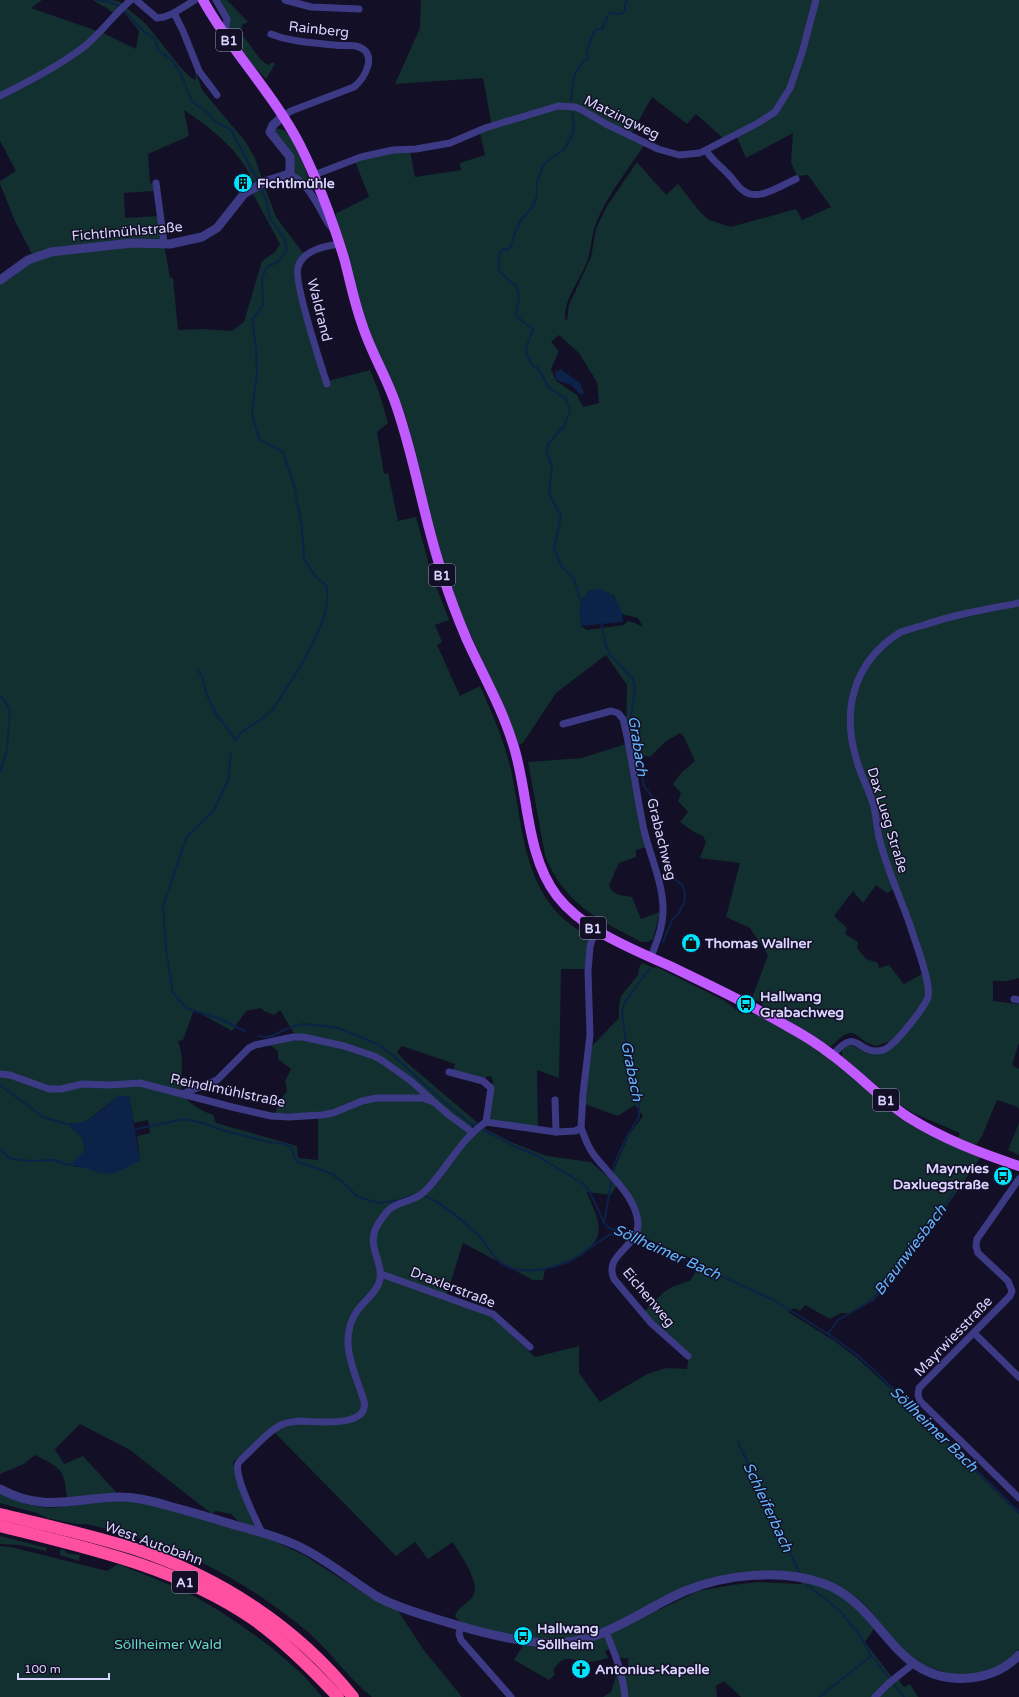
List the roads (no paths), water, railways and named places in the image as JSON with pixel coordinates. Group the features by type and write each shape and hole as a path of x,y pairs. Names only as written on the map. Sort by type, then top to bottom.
{"highway":[{"name":"West Autobahn","path":"0,1514 135,1549 210,1581 249,1603 283,1628 319,1659 353,1697"},
{"name":"West Autobahn","path":"0,1526 123,1558 154,1568 226,1602 254,1620 291,1650 338,1697"},
{"path":"340,1682 350,1685 363,1697"}],"main road":[{"name":"B1","path":"203,0 222,31 284,116 314,175 344,259 362,326 396,404 414,464 430,535 441,573 464,633 508,728 515,749 534,845 541,868 548,882 565,906 575,916 595,930 720,990 788,1026 833,1055 883,1098 927,1128 981,1153 1019,1166"}],"street":[{"path":"136,0 157,18 174,13 195,0"},
{"path":"216,0 227,19 226,27 222,31"},
{"path":"285,0 311,7 359,9"},
{"name":"Matzingweg","path":"314,175 361,157 393,150 416,149 450,143 485,128 558,106 567,106 582,110 606,124 667,152 691,155 706,150 758,123 775,112 790,88 802,52 816,0"},
{"path":"0,96 72,56 97,35 129,1"},
{"path":"174,13 183,30 199,71 217,95"},
{"name":"Rainberg","path":"271,34 282,38 334,45 356,46 368,54 370,63 361,82 354,87 284,116"},
{"path":"284,116 273,125 270,132 290,157 291,168 289,174 298,178 304,184 328,223 335,231"},
{"path":"706,150 716,164 726,171 744,192 750,195 762,194 796,179"},
{"name":"Fichtlmühlstraße","path":"0,280 28,260 51,252 132,243 181,242 202,237 217,228 238,200 264,182 289,174"},
{"path":"156,183 164,243"},
{"name":"Waldrand","path":"326,384 306,312 298,277 298,267 302,259 310,252 339,244"},
{"name":"Dax Lueg Straße","path":"833,1055 840,1046 849,1041 853,1041 869,1050 874,1051 888,1048 900,1036 926,1002 929,989 908,920 881,848 874,808 867,785 857,763 852,743 851,707 855,686 870,661 883,646 900,633 939,620 1019,603"},
{"name":"Grabachweg","path":"563,724 611,711 618,713 623,719 644,831 660,882 662,897 662,926 651,957"},
{"path":"581,1128 590,1035 588,971 590,947 595,930"},
{"path":"182,1094 217,1080 249,1048 255,1045 285,1038 303,1037 344,1046 374,1056 401,1074 434,1102"},
{"path":"262,1533 247,1502 238,1471 238,1464 280,1426 289,1422 345,1421 355,1417 361,1412 365,1404 351,1363 348,1334 349,1326 358,1310 376,1289 379,1283 380,1266 374,1248 373,1239 375,1229 391,1208 422,1194 448,1164 478,1127 491,1088 483,1082 449,1072"},
{"name":"Reindlmühlstraße","path":"0,1074 10,1075 49,1089 82,1084 110,1085 140,1083 271,1116 289,1117 322,1115 333,1113 362,1101 377,1098 414,1097 434,1102 460,1124 478,1127 556,1132 575,1131 581,1128"},
{"path":"555,1100 556,1132"},
{"name":"Eichenweg","path":"581,1128 587,1145 629,1198 638,1224 632,1241 613,1262 612,1273 614,1279 651,1323 688,1356"},
{"name":"Mayrwiesstraße","path":"1019,1179 977,1239 976,1246 978,1253 1008,1281 1012,1291 1010,1296 919,1388 918,1395 920,1401 1019,1498"},
{"name":"Draxlerstraße","path":"380,1274 493,1314 530,1347"},
{"path":"974,1334 1019,1377"},
{"path":"0,1489 22,1499 53,1504 119,1497 144,1500 262,1533 308,1551 386,1601 461,1626 518,1640 547,1643 575,1641 606,1632 694,1588 715,1582 752,1576 793,1577 823,1583 849,1596 866,1612 894,1647 913,1664 929,1672 959,1679 981,1677 999,1671 1018,1659"},
{"path":"461,1626 459,1634 461,1640 511,1697"},
{"path":"606,1632 620,1672 625,1697"},
{"path":"875,1697 889,1683 913,1664"}],"water":[{"path":"561,369 580,383 584,393 581,395 571,385 556,380 555,372"},
{"path":"599,589 610,594 617,601 621,610 623,622 581,626 580,606 586,594 590,590"},
{"path":"118,1096 129,1096 140,1160 111,1174 73,1167 74,1160 85,1151 82,1137 71,1128 70,1123 84,1122 90,1119"}],"waterway":[{"name":"Söllheimer Bach","path":"97,0 120,6 142,30 155,39 158,50 172,60 181,74 192,102 207,112 216,122 231,130 259,183"},
{"name":"Grabach","path":"571,101 574,77 579,67 588,58 587,49 595,30 602,29 609,13 621,14 625,11 625,4 627,0"},
{"name":"Grabach","path":"572,113 574,126 572,135 564,150 550,159 543,166 537,182 537,196 533,206 521,220 515,232 511,246 507,250 504,249 500,252 499,269 501,273 517,287 519,297 516,315 533,329 526,348 528,357 533,366 539,369 549,388 566,399 570,411 564,426 548,444 547,454 552,466 549,493 561,516 554,548 562,567 574,579 581,602"},
{"name":"Söllheimer Bach","path":"235,741 241,733 272,711 303,662 315,639 324,617 327,603 327,586 316,577 304,559 302,528 294,485 283,452 259,439 252,414 257,373 256,348 252,320 263,305 262,277 267,267 279,261 287,249 284,238 270,219 266,200 261,187"},
{"name":"Grabach","path":"601,623 606,646 610,655 633,679 635,689 631,716 644,786 654,799 657,809 658,839 668,873 683,886 685,895 684,903 679,913 672,920 663,942"},
{"path":"197,670 200,673 214,710 235,741"},
{"path":"0,695 10,709 7,750 0,772"},
{"name":"Söllheimer Bach","path":"231,752 228,781 213,812 187,836 163,906 166,949 173,993 186,1008 220,1019 245,1031"},
{"name":"Grabach","path":"613,1174 614,1165 626,1138 639,1117 639,1104 627,1052 622,1011 625,1002 649,969"},
{"name":"Söllheimer Bach","path":"258,1036 272,1036 288,1028 303,1024 339,1028 379,1045 394,1056 435,1094 470,1123 514,1146 536,1155 582,1183 589,1190 604,1223 609,1228 644,1241 774,1300 828,1334 856,1354 1019,1512"},
{"path":"0,1085 43,1117 73,1126"},
{"path":"132,1130 184,1119 203,1123 222,1130 269,1142 281,1143 291,1147 296,1161 332,1174 358,1197 379,1203 400,1200 412,1195"},
{"path":"0,1150 11,1159 32,1161 54,1160 68,1165 74,1163"},
{"name":"Grabach","path":"604,1223 612,1178"},
{"name":"Braunwiesbach","path":"828,1334 838,1320 867,1303 884,1288 953,1193"},
{"path":"424,1195 446,1208 467,1225 480,1237 501,1263 519,1270 538,1270 565,1263 579,1256 603,1238 617,1232"},
{"name":"Schleiferbach","path":"738,1442 799,1572"},
{"name":"Schleiferbach","path":"807,1585 839,1610 860,1635 869,1652 889,1678"},
{"path":"819,1697 871,1656"},
{"name":"Schleiferbach","path":"893,1683 904,1697"}],"place":[{"name":"Fichtlmühle","path":"243,183"},
{"name":"Thomas Wallner","path":"691,943"},
{"name":"Hallwang Grabachweg","path":"746,1004"},
{"name":"Mayrwies Daxluegstraße","path":"1003,1176"},
{"name":"Hallwang Söllheim","path":"523,1636"},
{"name":"Antonius-Kapelle","path":"581,1669"}],"park label":[{"name":"Söllheimer Wald","path":"168,1644"}]}
